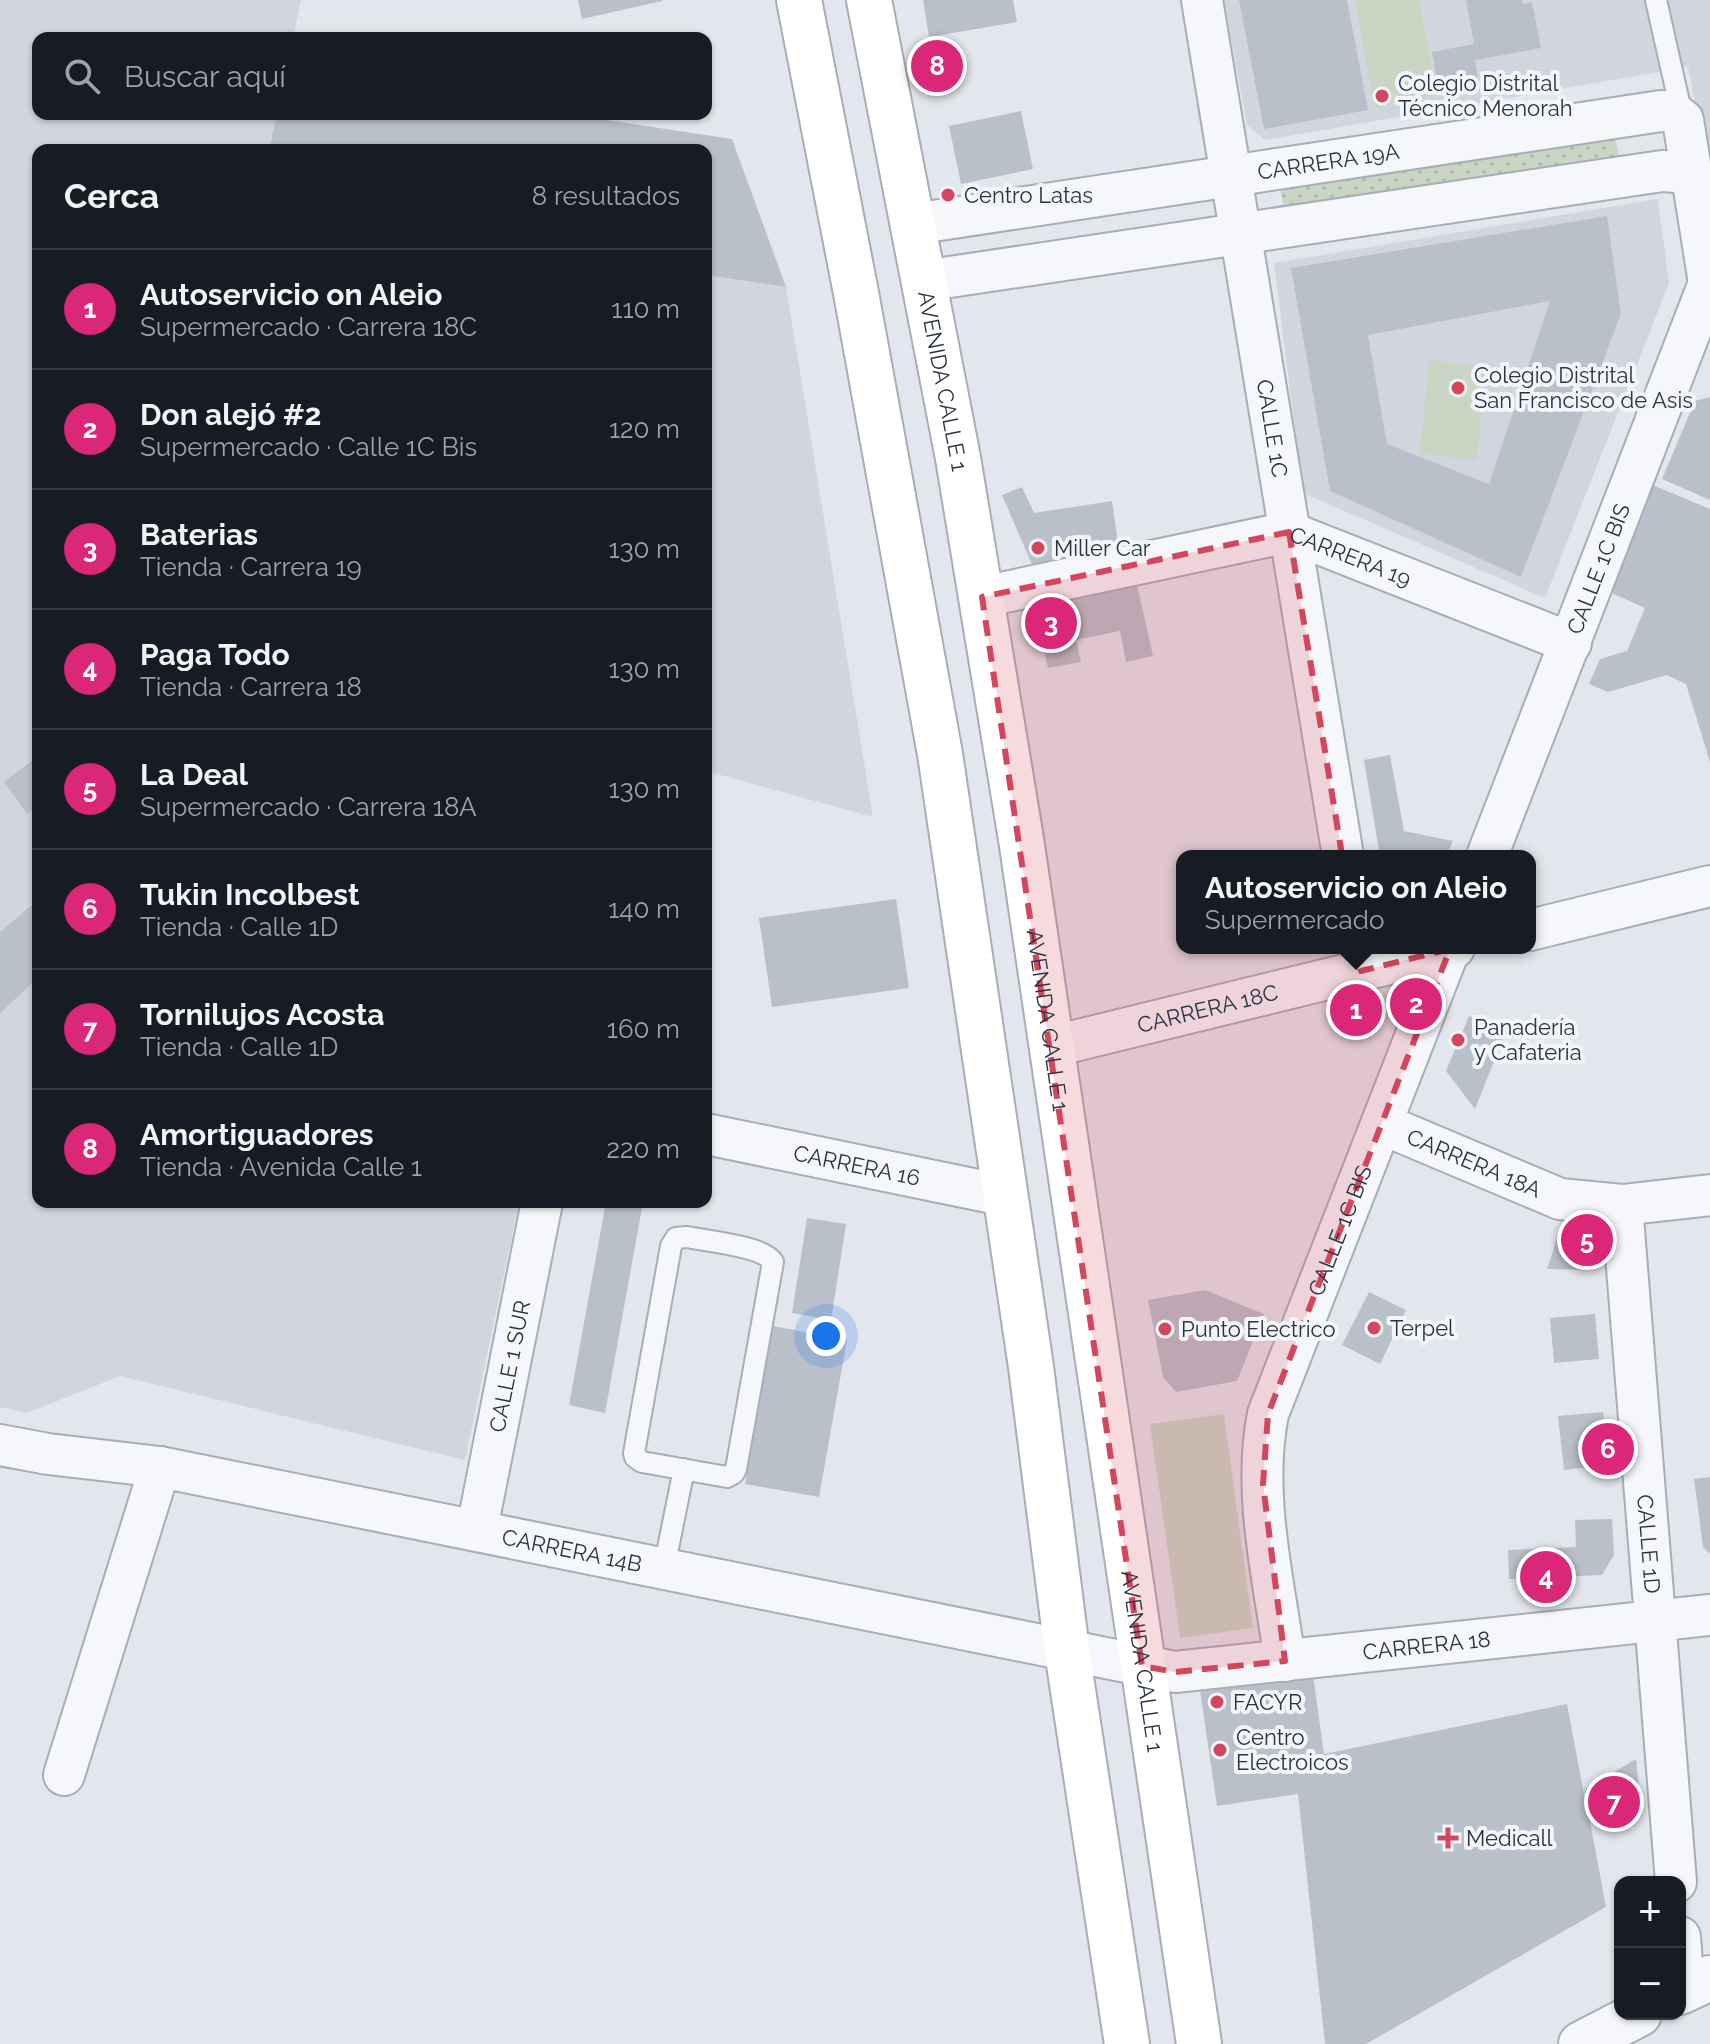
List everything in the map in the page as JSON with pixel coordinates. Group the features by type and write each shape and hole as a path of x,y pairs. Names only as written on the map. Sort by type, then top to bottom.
{"main road":[{"path":"799,0 940,754 1007,1196 1067,1651 1127,2044"},
{"name":"AVENIDA CALLE 1","path":"869,0 982,597 1054,1046 1199,2044"}],"street":[{"name":"CALLE 1C","path":"1202,0 1342,850"},
{"name":"CARRERA 19A","path":"913,224 1652,112 1673,112 1683,120"},
{"path":"1683,120 1710,282"},
{"path":"923,281 1662,171 1692,177"},
{"name":"CALLE 1C BIS","path":"1489,850 1710,282"},
{"name":"CARRERA 19","path":"982,597 1289,532 1571,643"},
{"path":"1536,929 1710,886"},
{"name":"CARRERA 18C","path":"1054,1046 1360,960 1406,954"},
{"name":"CALLE 1C BIS","path":"1285,1661 1265,1519 1263,1484 1268,1414 1450,954"},
{"name":"CARRERA 18A","path":"1382,1124 1560,1199 1622,1205 1710,1195"},
{"name":"CARRERA 16","path":"712,1135 1007,1196"},
{"name":"CALLE 1D","path":"1622,1205 1676,1876"},
{"name":"CALLE 1 SUR","path":"477,1529 541,1208"},
{"name":"CARRERA 14B","path":"0,1445 160,1467 1142,1666"},
{"path":"64,1775 160,1467"},
{"name":"CARRERA 18","path":"1142,1666 1175,1672 1710,1615"},
{"path":"1682,1948 1691,1987"},
{"path":"1581,2044 1627,2020"}],"lane":[{"path":"1656,0 1683,120"},
{"path":"687,1237 759,1251 773,1262 734,1473 727,1477 684,1469 638,1460 634,1449 671,1246 676,1238 687,1237"},
{"path":"664,1568 684,1469"}],"highlighted area":[{"path":"1289,532 1361,971 1450,949 1268,1414 1263,1484 1285,1661 1175,1672 1142,1666 982,597"}],"shaded area":[{"path":"0,0 301,0 294,32 32,32 32,120 276,120 270,144 32,144 32,1208 518,1208 465,1460 120,1376 27,1413 0,1407"},
{"name":"Colegio Distrital Técnico Menorah","path":"1224,0 1710,0 1710,179 1688,67 1265,140 1247,125"},
{"name":"Colegio Distrital San Francisco de Asis","path":"1658,199 1669,283 1545,598 1303,493 1274,263"},
{"path":"712,276 786,287 873,817 712,773"}],"green space":[{"path":"1355,0 1419,0 1437,95 1374,107"},
{"path":"1614,128 1620,164 1285,214 1279,182"},
{"path":"1429,360 1486,366 1477,460 1420,454"},
{"path":"1224,1414 1253,1628 1180,1638 1150,1424"}],"building":[{"path":"578,0 662,0 662,1 582,19"},
{"path":"923,0 1013,0 1017,22 929,37"},
{"path":"1239,0 1347,0 1368,110 1264,129"},
{"path":"1466,0 1532,2 1541,48 1475,60 1478,79 1438,87 1432,52 1474,44"},
{"path":"1021,111 1033,169 961,184 949,126"},
{"path":"276,120 607,120 732,139 786,287 712,276 712,144 270,144"},
{"path":"1607,216 1621,314 1521,577 1330,491 1291,268","holes":["1550,301 1489,484 1387,444 1368,335"]},
{"path":"1710,397 1710,500 1662,479 1695,401"},
{"path":"1643,481 1710,509 1710,762 1686,684 1667,675 1608,692 1589,684 1600,659 1627,651 1645,608 1598,587"},
{"path":"1022,487 1034,513 1112,501 1120,557 1034,569 1002,495"},
{"path":"1136,580 1153,656 1126,662 1120,631 1076,640 1081,662 1048,668 1033,602"},
{"path":"1390,755 1404,831 1453,841 1449,850 1379,850 1364,760"},
{"path":"32,761 32,809 27,814 4,782"},
{"path":"896,899 909,988 772,1007 759,918"},
{"path":"32,905 32,984 0,1013 0,932"},
{"path":"1369,982 1381,997 1378,1022 1339,1034 1328,995"},
{"path":"1469,1016 1506,1031 1475,1109 1446,1071"},
{"path":"605,1208 642,1208 605,1413 569,1405"},
{"path":"807,1218 846,1224 831,1320 792,1313"},
{"path":"1561,1226 1582,1233 1592,1248 1592,1270 1547,1269"},
{"path":"1205,1290 1264,1314 1237,1381 1176,1392 1163,1377 1148,1300"},
{"name":"Terpel","path":"1369,1292 1406,1310 1380,1364 1342,1345"},
{"path":"1595,1314 1599,1359 1554,1363 1550,1318"},
{"path":"773,1326 847,1340 819,1497 745,1484"},
{"path":"1603,1412 1608,1465 1564,1470 1558,1416"},
{"path":"1710,1477 1710,1554 1703,1547 1694,1479"},
{"path":"1612,1519 1614,1555 1602,1575 1509,1579 1508,1550 1576,1547 1575,1520"},
{"name":"Medicall","path":"1313,1675 1324,1754 1567,1704 1586,1805 1585,1789 1636,1759 1642,1816 1590,1821 1606,1907 1366,2044 1325,2044 1298,1794 1217,1806 1200,1690"}],"place":[{"name":"Amortiguadores","path":"937,66"},
{"name":"Colegio Distrital Técnico Menorah","path":"1382,96"},
{"name":"Centro Latas","path":"948,195"},
{"name":"Colegio Distrital San Francisco de Asis","path":"1458,388"},
{"name":"Miller Car","path":"1038,548"},
{"name":"Baterias","path":"1051,623"},
{"name":"Don alejó #2","path":"1416,1004"},
{"name":"Autoservicio on Aleio","path":"1356,1010"},
{"name":"Panadería y Cafateria","path":"1458,1040"},
{"name":"La Deal","path":"1587,1240"},
{"name":"Terpel","path":"1374,1328"},
{"name":"Punto Electrico","path":"1165,1329"},
{"name":"Tukin Incolbest","path":"1608,1449"},
{"name":"Paga Todo","path":"1546,1577"},
{"name":"FACYR","path":"1217,1702"},
{"name":"Centro Electroicos","path":"1220,1750"},
{"name":"Tornilujos Acosta","path":"1614,1802"},
{"name":"Medicall","path":"1448,1838"}]}
